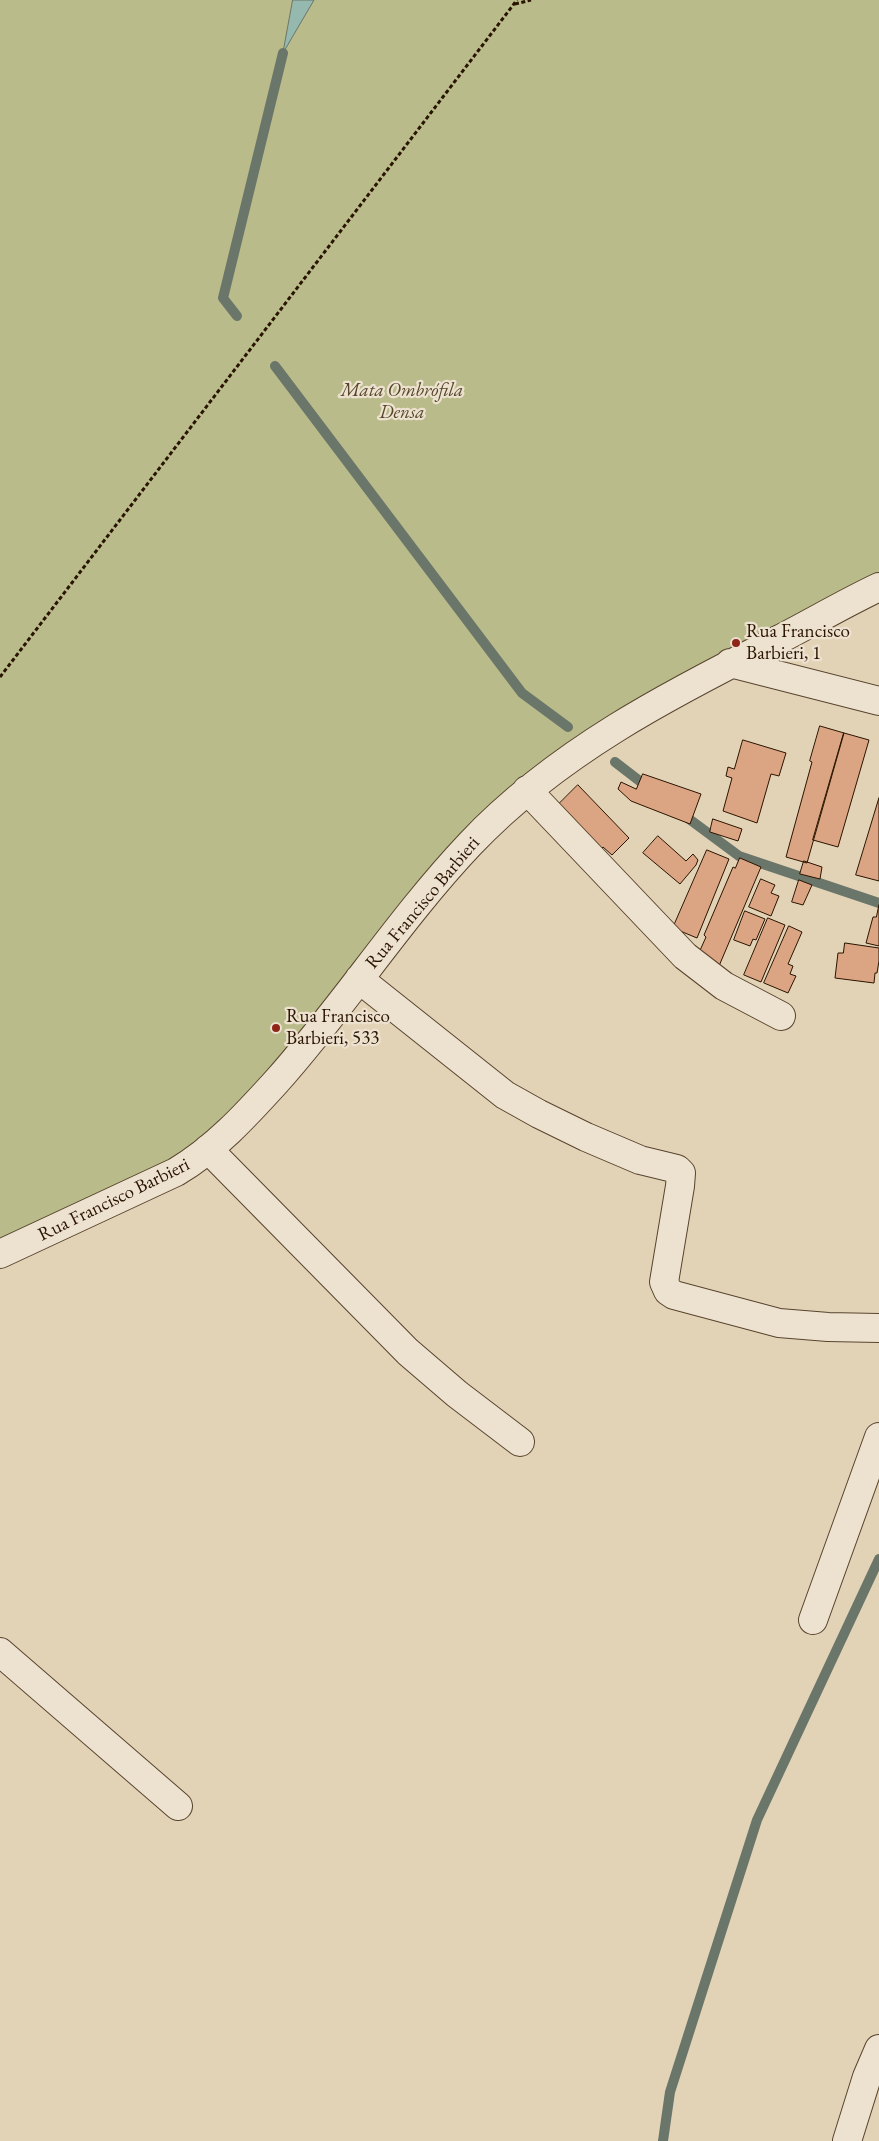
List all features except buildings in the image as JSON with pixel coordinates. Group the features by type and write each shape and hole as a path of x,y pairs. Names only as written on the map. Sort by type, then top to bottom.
{"street":[{"name":"Rua Francisco Barbieri","path":"0,1254 176,1172 196,1160 243,1118 296,1060 359,979 469,845 527,790 643,710 879,587"},
{"path":"730,663 879,701"},
{"path":"527,790 685,956 724,986 781,1016"},
{"path":"359,979 505,1095 538,1114 631,1156 677,1170 681,1173 664,1282 668,1291 674,1295 779,1323 828,1327 879,1328"},
{"path":"208,1148 408,1352 457,1394 520,1442"},
{"path":"813,1620 879,1437"},
{"path":"0,1652 178,1806"},
{"path":"847,2141 878,2054"}],"path":[{"path":"0,677 517,0"},
{"path":"514,4 531,0"}],"green space":[{"name":"Mata Ombrófila Densa","path":"0,0 879,0 879,593 843,606 513,802 191,1162 0,1255"}],"water":[{"path":"293,0 314,0 283,53"}],"waterway":[{"path":"237,316 223,298 283,53"},
{"path":"275,366 522,693 568,727"},
{"path":"615,762 650,789"},
{"path":"681,813 739,856 879,903"},
{"path":"663,2141 670,2092 757,1820 879,1559"}],"place":[{"name":"Rua Francisco Barbieri, 1","path":"736,643"},
{"name":"Rua Francisco Barbieri, 533","path":"276,1028"}]}
